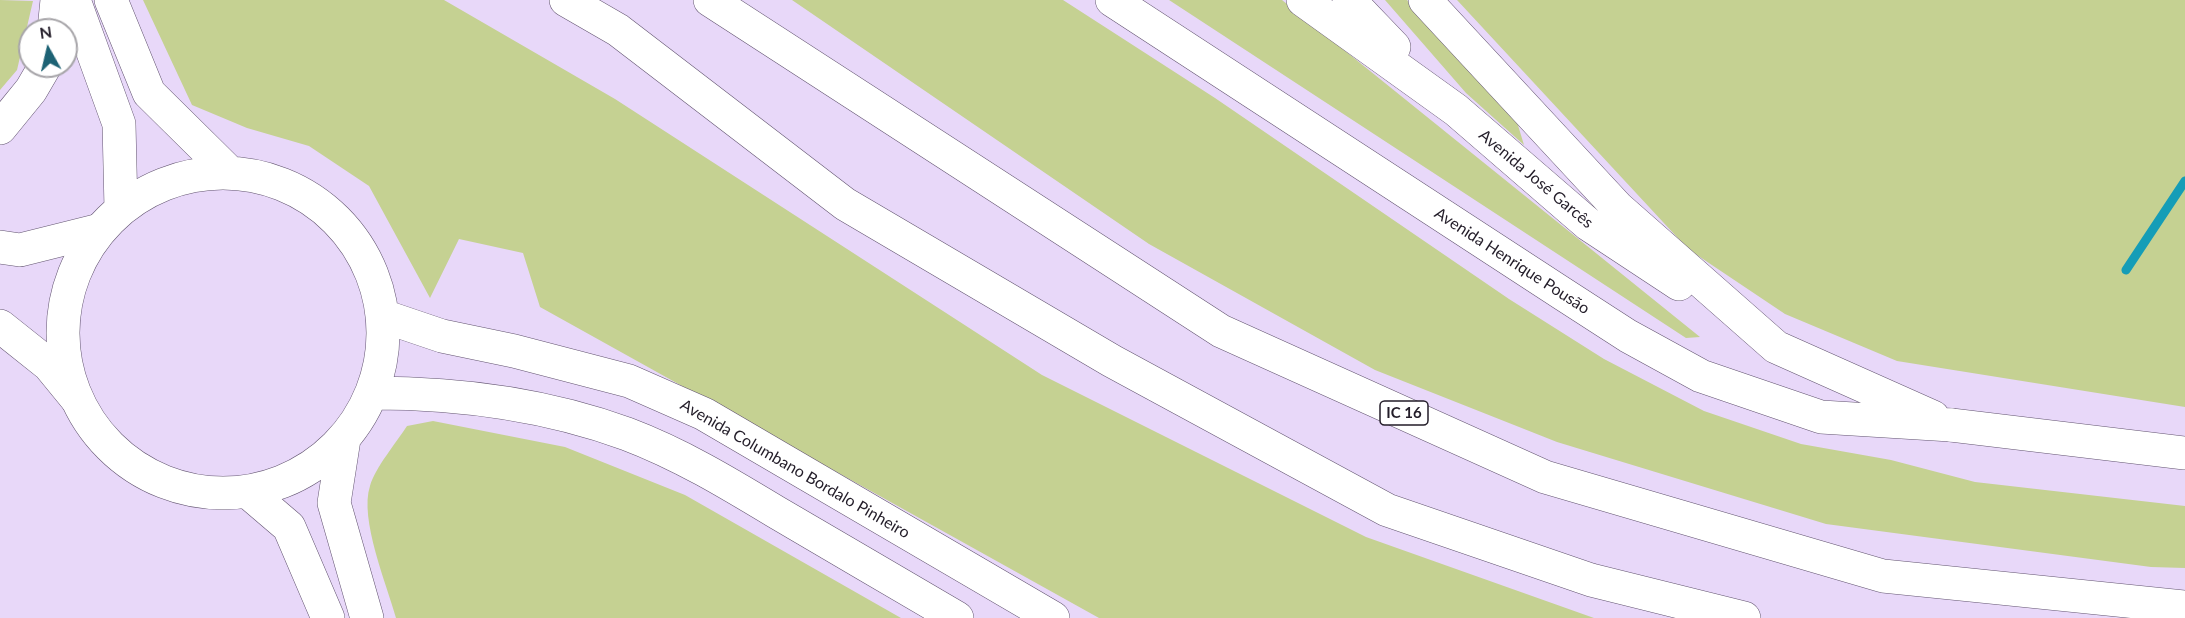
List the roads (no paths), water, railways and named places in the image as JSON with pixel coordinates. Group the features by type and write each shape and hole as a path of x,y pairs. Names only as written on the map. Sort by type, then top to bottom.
{"main road":[{"path":"55,18 57,0"},
{"path":"74,0 119,124 110,220 79,261 65,302 65,362 76,398"},
{"path":"111,0 149,93 230,173"},
{"path":"566,0 618,30 845,204 1112,361 1387,510 1591,580 1744,618"},
{"name":"IC 16","path":"710,0 1221,331 1545,477 1882,576 2185,607"},
{"name":"Avenida Henrique Pousão","path":"1112,0 1628,336 1701,376 1821,417 1951,425"},
{"name":"Avenida José Garcês","path":"1303,0 1456,110 1587,224 1776,348"},
{"path":"1349,0 1456,110"},
{"path":"1425,0 1618,208 1776,348 1951,425 2185,453"},
{"path":"0,128 38,78"},
{"path":"0,247 20,250 110,220 154,189 201,175 230,173 265,178 309,197 343,226 366,259 383,316 383,355 373,393 344,439 300,474 248,492 198,492 160,481 133,466 101,438 76,398 49,365 0,326"},
{"name":"Avenida Columbano Bordalo Pinheiro","path":"383,316 442,336 514,351 629,381 704,414 1053,618"},
{"path":"373,393 437,393 511,402 556,412 627,434 688,460 957,618"},
{"path":"344,439 334,503 367,618"},
{"path":"248,492 289,527 328,618"}],"waterway":[{"path":"2126,270 2185,181"}]}
